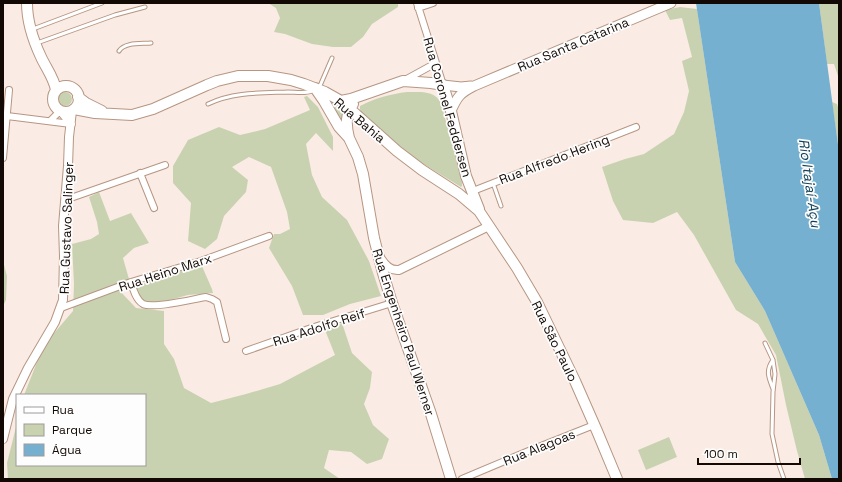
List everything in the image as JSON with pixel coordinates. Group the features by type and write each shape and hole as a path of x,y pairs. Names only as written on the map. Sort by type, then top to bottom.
{"main road":[{"path":"27,3 27,12 35,43 41,58 56,86 53,100 54,106 65,112 73,110 78,104 78,97 75,91 68,87 47,68"},
{"name":"Rua Santa Catarina","path":"451,111 459,96 474,86 672,3"},
{"name":"Rua Bahia","path":"73,110 132,115 163,105 217,81 238,76 258,75 298,82 329,94 341,101 397,151 422,170 459,194 479,211"},
{"path":"341,101 403,81 442,85"},
{"name":"Rua Santa Catarina","path":"442,85 461,88 474,86"},
{"name":"Rua Coronel Feddersen","path":"442,85 451,111 466,176 473,191 479,211"},
{"path":"56,90 62,87 68,87"},
{"name":"Rua Engenheiro Paul Werner","path":"317,89 339,127 349,138"},
{"path":"350,108 363,94"},
{"name":"Rua Bahia","path":"78,97 96,108 110,114"},
{"name":"Rua Engenheiro Paul Werner","path":"350,108 347,114 346,126 363,174 378,255 392,303 426,398 451,479"},
{"name":"Rua São Paulo","path":"479,211 517,268 537,302 561,351 617,479"}],"street":[{"path":"418,5 433,3"},
{"name":"Rua Coronel Feddersen","path":"418,5 442,85"},
{"path":"403,81 436,63"},
{"path":"3,158 9,90"},
{"path":"50,121 60,110 71,124"},
{"name":"Rua Gustavo Salinger","path":"3,439 13,399 28,368 55,322 61,308 64,293 63,226 69,137 73,110"},
{"path":"7,116 71,124"},
{"name":"Rua Alfredo Hering","path":"473,191 636,127"},
{"path":"65,200 165,165"},
{"path":"140,173 154,208"},
{"path":"378,255 387,267 394,270 399,270 489,226"},
{"name":"Rua Heino Marx","path":"61,308 130,282 201,261 268,236"},
{"path":"130,282 136,296 144,304 157,306 206,297 212,298 217,302 226,339"},
{"name":"Rua Adolfo Reif","path":"246,351 314,327 392,303"},
{"name":"Rua Alagoas","path":"462,479 594,425"}],"lane":[{"path":"31,30 102,3"},
{"path":"35,43 115,15 145,7"},
{"path":"119,51 126,45 151,44"},
{"path":"208,104 230,96 310,92 317,89 332,58"},
{"path":"493,183 501,206"},
{"path":"765,343 773,360 775,374 772,434 778,462 784,479"},
{"path":"773,360 769,365 768,370 773,392"}],"green space":[{"path":"268,3 398,3 398,7 372,24 363,37 351,47 333,47 312,44 285,34 274,32 280,18 276,8"},
{"path":"819,3 839,3 839,79 834,64 827,64"},
{"path":"680,7 697,9 735,262 765,311 819,435 832,479 805,479 786,405 776,355 758,324 736,310 694,235 677,212 653,223 623,220 613,201 602,167 644,154 674,134 684,112 689,91 682,61 692,57 682,18 670,20 665,10"},
{"path":"62,92 68,92 72,96 72,102 68,106 62,106 58,102 58,96"},
{"path":"407,92 422,92 431,94 441,103 462,182 461,187 412,157 361,112 360,106 366,103 383,97"},
{"path":"326,95 344,109 343,121 338,121"},
{"path":"307,96 318,107 333,137 333,151 316,133 306,144 312,175 322,197 347,220 369,261 381,296 350,304 323,315 303,315 292,286 269,248 274,234 280,234 290,229 287,212 271,167 249,157 232,167 248,180 246,192 224,216 217,239 205,249 188,241 191,203 173,183 173,166 188,140 219,127 240,135 265,129 310,110 304,97"},
{"path":"832,102 837,104 839,110 839,152"},
{"path":"99,192 110,221 131,213 149,243 134,248 123,258 129,279 117,283 119,290 136,308 164,311 164,344 174,359 184,388 211,403 280,384 335,355 325,330 342,323 352,353 372,372 370,388 364,404 373,425 389,439 382,459 367,464 351,452 329,450 324,468 340,479 8,479 7,463 16,427 16,466 146,466 146,394 24,394 39,357 49,339 73,311 74,284 72,244 91,239 99,234 97,222 89,197"},
{"path":"3,261 7,276 6,300 3,306"},
{"path":"201,264 213,293 188,295 155,304 144,302 133,289 155,278 173,274"},
{"path":"669,437 677,457 646,470 638,450"}],"water":[{"name":"Rio Itajaí-Açu","path":"696,3 819,3 839,152 839,479 832,479 819,435 765,311 735,262"}]}
